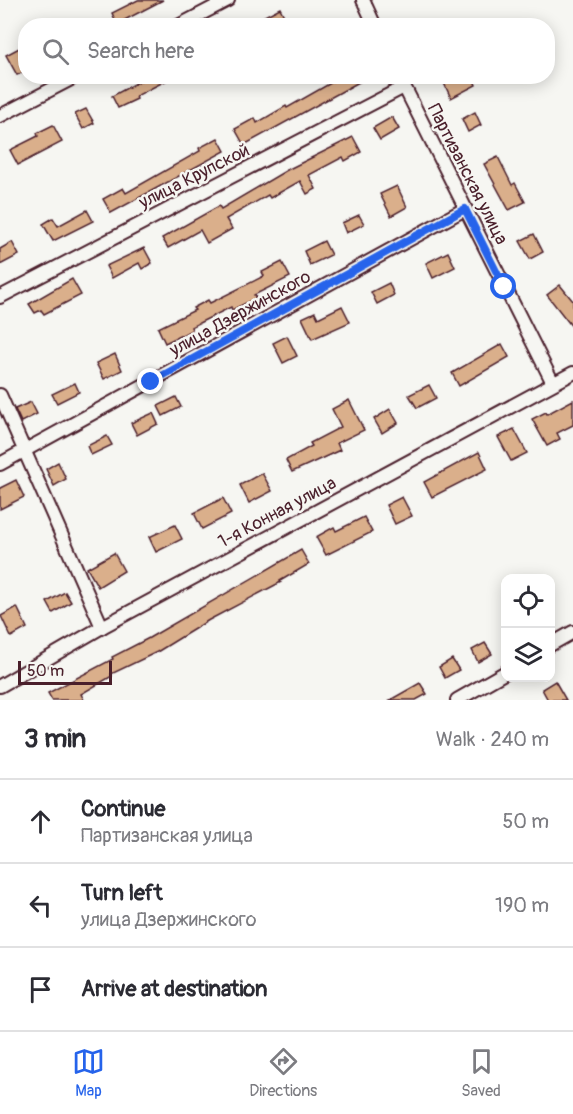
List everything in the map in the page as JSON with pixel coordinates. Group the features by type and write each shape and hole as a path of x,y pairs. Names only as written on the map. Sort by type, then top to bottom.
{"street":[{"path":"193,18 228,0"},
{"path":"363,0 371,18"},
{"path":"0,116 62,84"},
{"name":"улица Крупской","path":"0,297 398,84"},
{"name":"Партизанская улица","path":"403,84 553,383"},
{"name":"улица Дзержинского","path":"0,464 465,209"},
{"name":"1-я Конная улица","path":"0,686 102,627 573,373"},
{"path":"0,395 102,627"},
{"path":"555,642 573,632"},
{"path":"458,700 501,675"}],"building":[{"path":"138,0 163,0 128,18 114,18 112,13"},
{"path":"280,8 285,18 261,18"},
{"path":"18,49 18,75 17,75 6,55"},
{"path":"134,84 159,84 118,108 112,96"},
{"path":"329,84 355,84 244,145 235,129 255,118 257,123 286,106 287,108"},
{"path":"444,84 476,84 476,85 451,98"},
{"path":"86,109 94,123 83,129 75,114"},
{"path":"475,112 481,125 468,132 462,119"},
{"path":"392,117 399,129 380,140 373,128"},
{"path":"53,125 62,142 18,165 10,150 38,136 37,133"},
{"path":"353,137 361,152 345,161 343,157 309,175 316,189 307,194 300,181 270,198 268,195 226,219 232,229 207,243 200,230 168,248 162,238 219,206 221,209 287,170"},
{"path":"218,138 225,151 111,213 103,199 123,188 126,193 200,151 199,148"},
{"path":"498,157 512,185 515,183 525,202 509,210 484,164"},
{"path":"397,186 407,207 391,216 380,194"},
{"path":"87,210 93,221 53,241 43,224 53,218 58,226"},
{"path":"359,215 364,224 346,233 342,223"},
{"path":"534,234 543,252 530,259 520,241"},
{"path":"324,241 331,255 310,265 304,251"},
{"path":"12,242 19,255 0,265 0,249"},
{"path":"144,248 152,263 142,269 139,263 112,278 106,266"},
{"path":"448,252 455,267 433,278 426,263"},
{"path":"282,262 290,277 254,295 256,298 232,310 231,307 165,343 158,328 195,310 193,308 208,300 210,303 264,276 262,272"},
{"path":"72,279 81,295 44,314 41,310 35,313 29,304"},
{"path":"389,283 394,295 377,304 371,292"},
{"path":"560,285 573,301 573,328 547,295"},
{"path":"342,306 350,322 312,339 302,318 315,312 318,318"},
{"path":"287,336 297,356 283,363 273,343"},
{"path":"502,344 509,357 459,386 452,373"},
{"path":"115,354 122,370 104,379 96,363"},
{"path":"75,383 79,392 57,403 52,394"},
{"path":"429,385 436,398 417,408 409,395"},
{"path":"176,397 181,407 163,416 158,406"},
{"path":"349,400 364,430 337,443 340,450 292,472 286,460 312,446 310,443 341,427 332,409"},
{"path":"573,400 573,425 557,433 560,439 547,446 532,419"},
{"path":"31,402 37,414 21,422 15,409"},
{"path":"390,409 398,423 382,433 374,419"},
{"path":"153,413 158,424 137,435 131,423"},
{"path":"514,429 527,453 511,461 498,437"},
{"path":"107,436 112,445 91,455 87,446"},
{"path":"479,452 487,469 432,497 424,482"},
{"path":"58,462 66,479 54,486 46,469"},
{"path":"262,473 272,491 249,503 240,485"},
{"path":"16,480 24,497 0,509 0,488"},
{"path":"402,497 412,516 395,524 386,505"},
{"path":"223,498 231,514 202,529 194,513"},
{"path":"364,517 372,532 326,555 316,537 334,527 336,531"},
{"path":"175,525 182,539 156,552 149,537"},
{"path":"301,550 309,564 281,582 209,620 157,652 111,674 112,676 81,694 84,700 52,700 48,693 113,659 112,657"},
{"path":"114,553 124,571 98,587 87,568"},
{"path":"65,592 71,602 53,613 47,602"},
{"path":"17,607 27,628 11,637 1,616"},
{"path":"485,643 492,654 478,662 472,650"},
{"path":"452,659 459,670 445,678 439,667"},
{"path":"555,681 566,700 548,700 542,689"},
{"path":"420,683 427,694 416,700 390,700"}],"route":[{"path":"151,382 465,209 504,287"}]}
